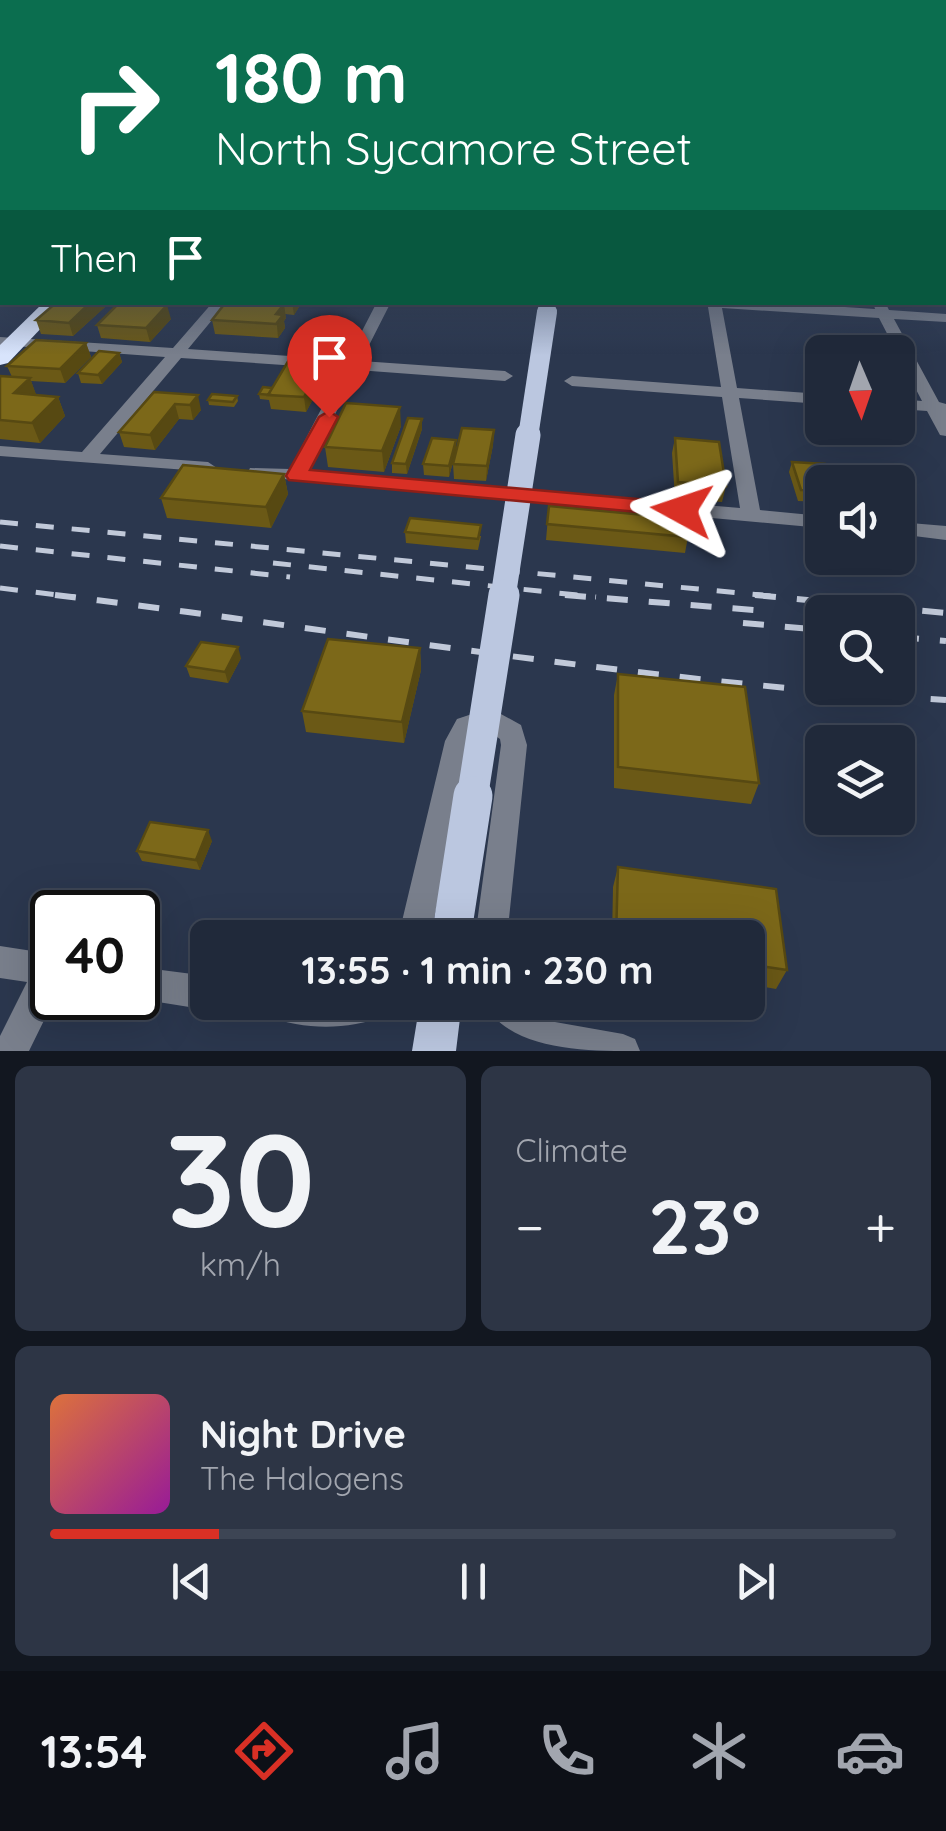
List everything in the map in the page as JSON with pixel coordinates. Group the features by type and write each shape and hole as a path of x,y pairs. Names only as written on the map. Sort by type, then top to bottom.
{"highway":[{"path":"4,347 53,305"}],"main road":[{"path":"454,920 548,307"},
{"path":"434,1051 438,1020"}],"street":[{"path":"86,459 219,305"},
{"path":"296,476 383,305"},
{"path":"715,305 751,516"},
{"path":"781,305 881,308 946,318"},
{"path":"881,308 939,407 946,431"},
{"path":"4,347 179,353 504,376"},
{"path":"572,381 805,398"},
{"path":"523,495 532,442"},
{"path":"0,451 805,521"},
{"path":"915,530 946,533"},
{"path":"418,920 458,741 466,727 490,718 512,733 514,745 493,920"},
{"path":"0,962 30,967"},
{"path":"160,985 190,990"},
{"path":"11,1051 30,1013"},
{"path":"518,1020 534,1035 623,1051"}],"building":[{"path":"54,305 88,305 69,323 36,320"},
{"path":"117,305 167,305 146,328 97,325"},
{"path":"224,305 283,305 276,314 283,315 276,324 212,320"},
{"path":"36,340 86,343 60,369 7,366"},
{"path":"99,351 119,353 98,375 78,373"},
{"path":"290,358 324,360 304,397 268,395"},
{"path":"0,376 30,378 14,393 58,397 32,423 0,420"},
{"path":"263,387 272,388 268,395 259,394"},
{"path":"154,392 198,395 190,405 175,404 150,435 119,432"},
{"path":"212,394 237,396 233,402 208,400"},
{"path":"346,403 400,407 382,451 325,447"},
{"path":"408,418 422,419 406,464 392,463"},
{"path":"462,428 494,430 487,466 453,464"},
{"path":"432,438 456,440 449,466 423,464"},
{"path":"675,438 719,442 726,486 678,482"},
{"path":"792,462 825,464 805,465 805,490 801,490"},
{"path":"183,465 284,474 266,507 161,498"},
{"path":"549,506 687,519 688,537 547,524"},
{"path":"410,518 481,525 478,539 405,532"},
{"path":"328,639 420,648 402,722 302,711"},
{"path":"201,642 238,647 225,672 186,666"},
{"path":"618,674 745,687 759,783 618,767"},
{"path":"150,822 208,830 196,860 137,851"},
{"path":"618,867 776,889 787,970 765,967 765,920 617,920"}],"railway":[{"path":"0,522 781,597"},
{"path":"0,546 290,577"},
{"path":"273,563 596,597"},
{"path":"0,588 75,597"},
{"path":"55,595 611,669 946,700"},
{"path":"565,595 766,611"},
{"path":"755,595 946,613"},
{"path":"743,623 805,628"},
{"path":"915,638 946,641"}],"route":[{"path":"329,417 296,476 682,510"}]}
